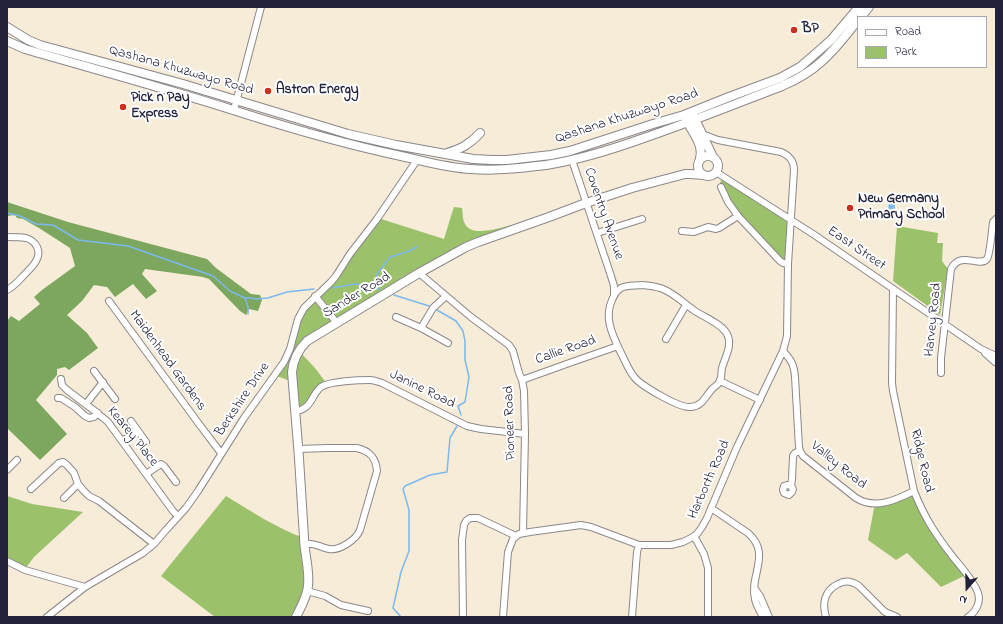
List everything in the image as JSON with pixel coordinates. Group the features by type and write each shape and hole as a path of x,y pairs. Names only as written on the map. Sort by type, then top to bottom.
{"main road":[{"name":"Qashana Khuzwayo Road","path":"7,27 28,40 40,45 183,84 348,134 396,146 473,159 507,160 551,155 570,151 653,124 690,117 729,97 780,78 800,67 831,40 859,7"},
{"path":"862,16 869,7"},
{"name":"Qashana Khuzwayo Road","path":"7,41 25,49 365,148 460,168 495,169 548,165 615,148 690,117 782,86 798,79 820,63 829,55 857,21"},
{"path":"690,117 702,134 713,157 716,159 718,165 716,172 710,176 704,175 699,171 701,150 690,117"},
{"path":"444,154 457,150 466,145 474,140 480,132"},
{"path":"699,161 706,156 713,157"},
{"name":"Sander Road","path":"296,617 305,599 308,583 292,372 295,358 301,347 307,341 448,256 478,242 586,203 632,188 685,174 694,169 699,161"},
{"name":"Sander Road","path":"685,174 704,175"}],"street":[{"path":"234,110 261,7"},
{"name":"Harborth Road","path":"516,536 532,531 581,525 591,527 639,545 654,546 677,544 694,536 702,527 711,508 737,447 782,351 787,336 788,264 794,170 793,163 789,157 781,152 724,141 702,134"},
{"name":"Berkshire Drive","path":"47,617 86,587 139,556 154,544 178,516 195,495 254,403 284,362 290,349 298,319 304,308 336,276 350,254 377,219 418,160"},
{"name":"Coventry Avenue","path":"572,160 611,276 614,286 614,295"},
{"name":"East Street","path":"716,172 791,220 996,360"},
{"path":"721,187 728,202 738,216 783,264 788,264"},
{"path":"682,232 694,232 708,227 719,228 738,216"},
{"name":"Harvey Road","path":"941,373 941,358 951,269 961,260 983,262 986,260 989,254 993,222 996,219"},
{"path":"596,233 642,220"},
{"path":"7,237 22,237 30,240 36,245 38,253 38,258 32,266 14,285 7,290"},
{"name":"Pioneer Road","path":"419,273 471,317 509,345 513,351 524,391 525,434 523,533"},
{"name":"Coventry Avenue","path":"611,276 616,281 627,286"},
{"path":"642,285 657,287 667,291 722,328 726,333 729,345 722,368 720,381 700,404 692,407 685,407 661,395 636,379 629,370 611,332 608,316 610,304 614,295 617,291 627,286 642,285"},
{"name":"Ridge Road","path":"893,289 892,382 914,491 922,512 931,527 970,580 977,592 979,600 978,605 974,612 968,617"},
{"path":"315,296 337,323"},
{"path":"421,328 433,308 446,296"},
{"name":"Maidenhead Gardens","path":"109,301 221,453"},
{"path":"666,338 686,305"},
{"path":"396,317 421,328 448,343"},
{"name":"Callie Road","path":"522,380 618,346"},
{"name":"Valley Road","path":"782,351 790,359 794,368 799,447 803,456 863,502 890,502 914,491"},
{"path":"94,371 115,399"},
{"name":"Kearey Place","path":"61,379 62,385 108,422 178,516"},
{"name":"Janine Road","path":"296,411 302,410 306,407 324,385 373,380 382,383 467,426 525,434"},
{"path":"720,381 760,400"},
{"path":"86,404 103,382"},
{"path":"58,398 61,398 75,407 87,417 94,417 98,413"},
{"path":"131,421 146,442"},
{"path":"122,441 138,431"},
{"path":"299,449 357,448 367,452 373,457 377,465 377,471 358,535 346,544 332,549 314,543 304,544"},
{"path":"791,486 793,456 795,453 800,451"},
{"path":"7,470 17,460"},
{"path":"31,489 61,462 65,463 74,473 78,484 89,496 99,501 154,544"},
{"path":"146,474 161,464 176,482"},
{"path":"64,498 78,484"},
{"path":"711,508 748,533 756,541 759,548 760,557 754,586 755,599 763,617"},
{"path":"463,617 462,540 464,525 470,518 478,518 516,536 511,543 507,555 503,617"},
{"path":"524,522 532,531"},
{"path":"694,536 704,554 708,568 708,617"},
{"path":"632,617 637,552 639,545"},
{"path":"7,560 25,570 86,587"},
{"path":"826,617 824,604 828,592 834,586 846,581 859,586 885,612 897,617"},
{"path":"755,589 760,596 769,617"},
{"path":"307,592 325,596 341,605 368,610"}],"green space":[{"path":"723,176 791,220 785,264 738,216 721,187 720,183"},
{"path":"7,202 68,222 207,259 216,268 251,294 260,295 262,300 258,311 249,309 246,315 240,311 209,279 203,277 145,269 142,274 157,291 146,299 133,284 115,297 107,287 94,285 82,301 67,315 87,333 98,348 69,370 65,367 57,369 57,375 36,400 67,434 40,460 7,428 7,321 11,316 19,321 40,304 34,297 75,266 70,248 23,219 17,218 15,215 7,216"},
{"path":"454,207 462,208 465,224 474,230 480,231 513,225 514,231 478,242 378,298 299,351 315,368 327,384 310,402 296,411 293,382 274,375 283,362 298,319 323,290 378,218 444,239"},
{"path":"897,226 938,233 937,243 943,243 942,261 948,269 940,315 893,281"},
{"path":"913,491 918,502 966,575 941,587 907,553 896,560 868,540 875,503"},
{"path":"7,496 32,504 83,512 34,557 25,569 7,560"},
{"path":"226,496 274,524 304,538 308,579 296,617 215,617 161,576"}],"water":[{"path":"889,199 896,200 894,213 888,212"}],"waterway":[{"path":"7,213 20,216 36,224 53,225 78,240 128,246 213,276 230,291 245,298 248,307 248,314"},
{"path":"333,288 355,284 373,286 376,282 377,274 390,257 407,252 417,247"},
{"path":"373,286 379,289"},
{"path":"245,298 268,298 287,292 314,289"},
{"path":"394,295 429,306"},
{"path":"437,310 456,321 463,331 465,341 465,360 469,377 465,402 458,406 461,415"},
{"path":"401,617 393,608 401,572 409,551 409,510 403,489 405,486 430,475 447,472 450,438 457,426"}],"place":[{"name":"BP","path":"794,30"},
{"name":"Astron Energy","path":"268,91"},
{"name":"Pick n Pay Express","path":"123,107"},
{"name":"New Germany Primary School","path":"850,208"}]}
